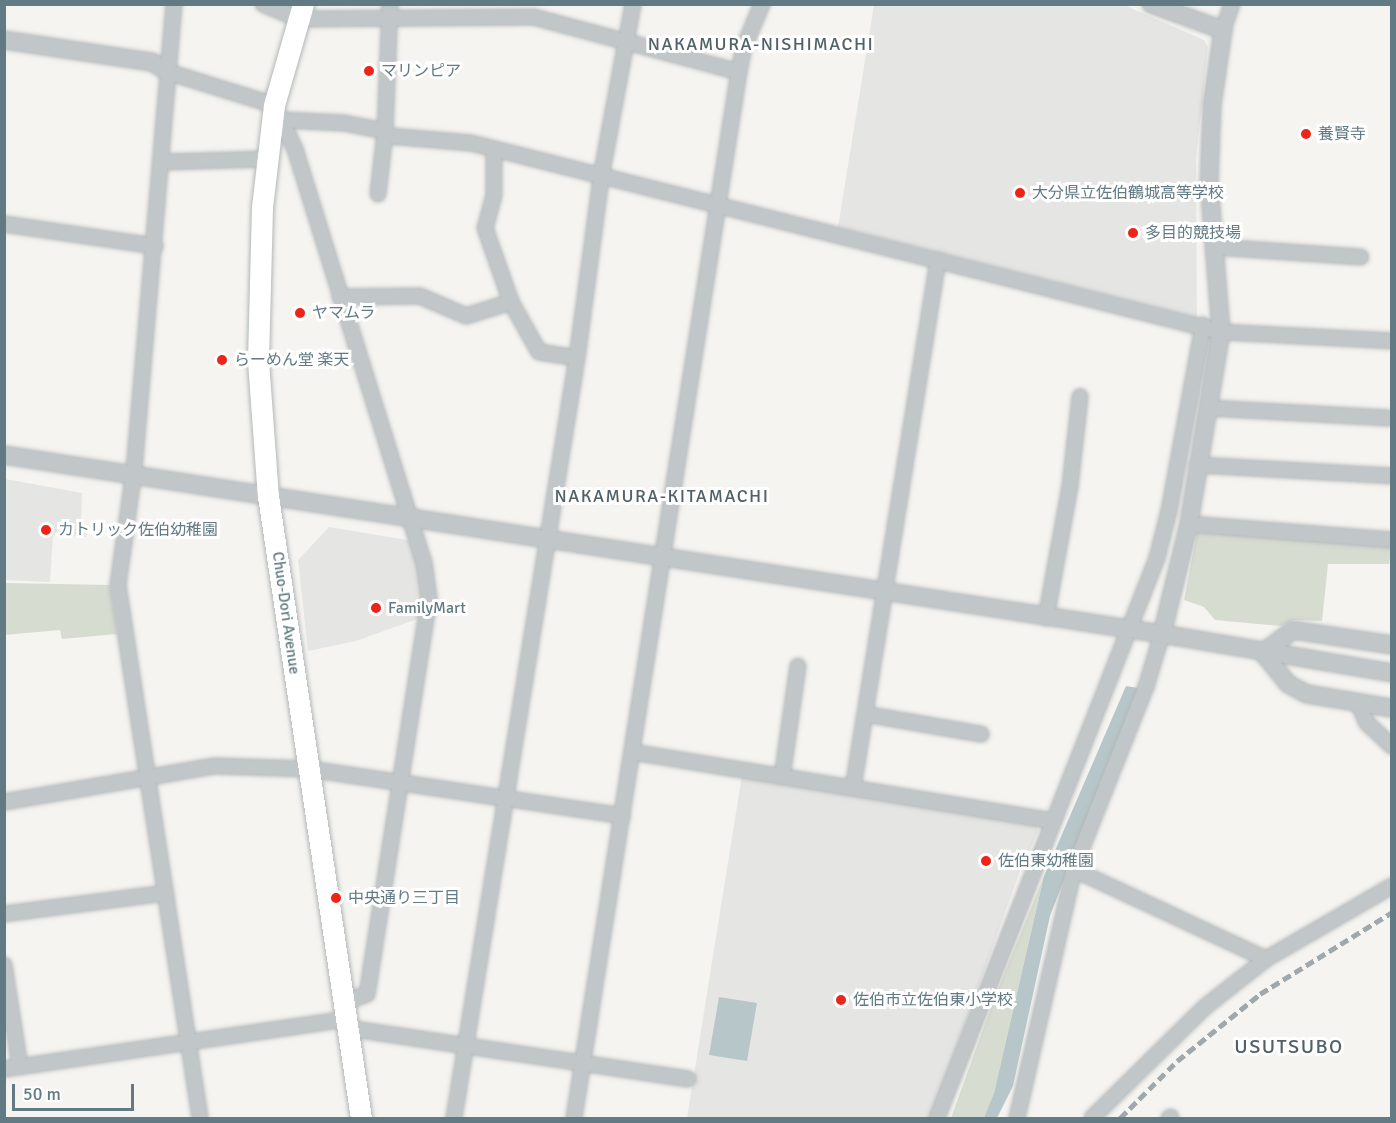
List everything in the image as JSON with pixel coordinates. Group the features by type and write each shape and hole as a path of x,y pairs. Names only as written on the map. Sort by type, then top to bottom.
{"highway":[{"name":"Chuo-Dori Avenue","path":"301,12 268,159 262,207 258,361 268,496 361,1119"}],"street":[{"path":"174,4 155,246 133,478 118,585 200,1119"},
{"path":"263,4 301,12 390,20 534,17 739,72"},
{"path":"378,194 385,133 390,4"},
{"path":"454,1119 545,539 577,358 602,177 633,4"},
{"path":"574,1119 739,72 744,47 762,4"},
{"path":"1151,4 1223,30"},
{"path":"1017,1119 1074,869 1146,687 1162,634 1189,524 1197,465 1221,332 1209,182 1212,105 1223,30 1232,4"},
{"path":"4,40 152,62 168,72 278,112 344,123 385,133 494,149 1203,325 1221,332 1392,341"},
{"path":"278,112 295,149 407,518 424,562 429,599 367,994 346,1017"},
{"path":"494,149 494,195 485,228 511,302 539,352 577,358"},
{"path":"162,162 268,159"},
{"path":"4,224 155,246"},
{"path":"1215,247 1361,257"},
{"path":"853,788 938,260"},
{"path":"340,297 420,296 466,316 511,302"},
{"path":"937,1119 1157,558 1169,511 1203,325"},
{"path":"1046,618 1070,486 1080,397"},
{"path":"1209,408 1389,418"},
{"path":"4,455 133,478 268,496 1130,631 1162,634 1263,653 1392,673"},
{"path":"1197,465 1392,476"},
{"path":"1189,524 1392,540"},
{"path":"1263,653 1293,630 1392,645"},
{"path":"1263,653 1288,684 1307,694 1392,708"},
{"path":"782,777 798,666"},
{"path":"1358,703 1367,723 1392,746"},
{"path":"865,714 981,734"},
{"path":"632,752 1052,821"},
{"path":"4,802 215,766 309,769 622,816"},
{"path":"1074,869 1266,959"},
{"path":"1092,1119 1110,1097 1205,1007 1266,959 1392,886"},
{"path":"4,914 166,893"},
{"path":"4,965 20,1067"},
{"path":"4,1069 346,1017 465,1046 688,1079"}],"shaded area":[{"name":"大分県立佐伯鶴城高等学校","path":"874,5 1124,5 1204,40 1208,47 1196,158 1197,318 838,227"},
{"name":"カトリック佐伯幼稚園","path":"5,479 82,493 81,523 88,526 86,537 53,535 50,582 5,580"},
{"path":"329,527 413,541 424,592 420,618 356,641 308,651 298,560"},
{"path":"1197,532 1391,547 1391,552 1389,564 1328,564 1322,621 1293,620 1281,626 1215,620 1204,607 1184,600"},
{"path":"5,583 110,585 117,634 62,639 60,630 5,635"},
{"path":"1126,686 1138,688 1050,916 1013,1086 997,1118 984,1118 994,1093 1044,876"},
{"name":"佐伯市立佐伯東小学校","path":"742,775 1036,823 1038,832 1020,871 931,1118 687,1118"},
{"path":"1044,876 994,1093 985,1117 951,1118 994,999"},
{"path":"719,997 757,1003 747,1061 709,1055"}],"railway":[{"path":"1120,1118 1177,1061 1260,994 1392,912"}],"place":[{"name":"マリンピア","path":"369,71"},
{"name":"養賢寺","path":"1306,134"},
{"name":"大分県立佐伯鶴城高等学校","path":"1020,193"},
{"name":"多目的競技場","path":"1133,233"},
{"name":"ヤマムラ","path":"300,313"},
{"name":"らーめん堂 楽天","path":"222,360"},
{"name":"カトリック佐伯幼稚園","path":"46,530"},
{"name":"FamilyMart","path":"376,608"},
{"name":"佐伯東幼稚園","path":"986,861"},
{"name":"中央通り三丁目","path":"336,898"},
{"name":"佐伯市立佐伯東小学校","path":"841,1000"}],"district":[{"name":"NAKAMURA-NISHIMACHI","path":"761,44"},
{"name":"NAKAMURA-KITAMACHI","path":"662,496"},
{"name":"USUTSUBO","path":"1289,1046"}]}
